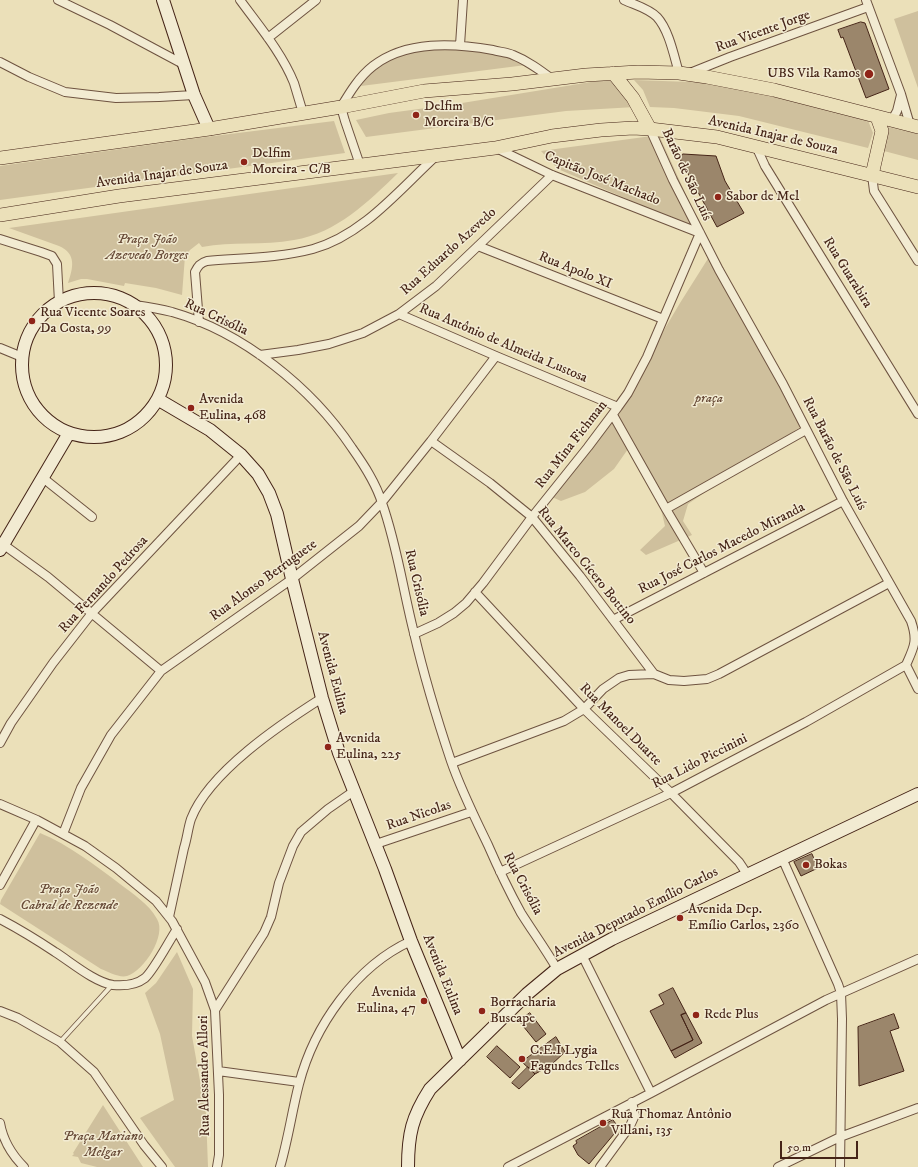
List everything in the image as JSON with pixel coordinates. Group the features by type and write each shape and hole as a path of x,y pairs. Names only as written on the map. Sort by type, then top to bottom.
{"main road":[{"path":"613,73 633,98 650,129"},
{"path":"0,158 209,129 341,107 424,91 512,84 613,73 684,73 774,90 914,126"},
{"path":"872,175 882,131 877,117"},
{"name":"Avenida Inajar de Souza","path":"0,215 119,196 495,148 552,136 633,128 717,137 918,187"}],"street":[{"path":"58,0 116,28 183,64"},
{"path":"164,0 183,64 194,95 209,129"},
{"path":"240,0 277,52 294,83 303,113"},
{"path":"268,38 316,0"},
{"path":"460,45 463,0"},
{"path":"624,0 644,8 657,17 665,27 684,73"},
{"path":"867,4 914,126"},
{"name":"Rua Vicente Jorge","path":"684,73 730,57 867,4"},
{"path":"360,165 341,107 351,89 370,68 383,59 403,51 429,46 460,45 512,54 531,64 553,80"},
{"path":"0,62 29,77 65,92 116,98 194,95"},
{"path":"892,120 898,111 901,94"},
{"name":"Barão de São Luís","path":"650,129 700,233"},
{"name":"Rua Guarabira","path":"756,146 765,166 918,414"},
{"name":"Capitão José Machado","path":"495,148 552,174 700,233"},
{"path":"199,322 195,272 201,262 293,253 314,248 333,241 351,231 366,220 436,156"},
{"name":"Rua Eduardo Azevedo","path":"260,355 329,344 363,333 399,314 436,286 552,174"},
{"path":"872,175 874,191 918,261"},
{"name":"Rua Mina Fichman","path":"414,634 438,623 466,603 628,393 640,371 700,233"},
{"name":"Rua Barão de São Luís","path":"700,233 783,384 843,501 911,621 915,633 914,648 906,665"},
{"path":"0,239 52,256 57,264 59,302"},
{"name":"Rua Apolo XI","path":"478,246 663,319"},
{"path":"98,293 117,296 135,305 151,320 162,338 167,359 166,380 159,400 146,416 130,429 110,436 89,438 69,433 48,421 33,404 24,381 22,358 28,335 40,316 59,302 77,294 98,293"},
{"name":"Rua Crisólia","path":"135,305 173,312 199,322 230,337 260,355 287,375 315,401 342,434 368,471 382,502 396,553 414,634 432,700 452,763 471,812 500,872 521,912 557,969"},
{"name":"Rua Antônio de Almeida Lustosa","path":"399,314 618,407"},
{"path":"0,348 22,358"},
{"name":"Rua Alonso Berruguete","path":"63,834 81,788 111,735 161,671 292,579 359,526 382,502 496,356"},
{"name":"Avenida Eulina","path":"159,400 210,430 241,455 258,474 269,493 278,514 292,579 322,698 340,753 376,844 411,941 460,1060"},
{"path":"613,414 704,573"},
{"path":"666,509 806,430"},
{"path":"69,433 1,546 48,577 161,671"},
{"name":"Rua Marco Cícero Bottino","path":"431,441 490,483 532,516 654,674"},
{"name":"Rua Fernando Pedrosa","path":"0,743 11,723 53,663 92,613 241,455"},
{"path":"43,478 92,517"},
{"name":"Rua José Carlos Macedo Miranda","path":"613,620 843,501"},
{"path":"452,763 564,721 584,709 603,689 619,678 628,675 654,674 669,680 684,681 707,679 756,655 889,583"},
{"name":"Rua Manoel Duarte","path":"475,592 584,709 671,793 739,862 748,874"},
{"path":"906,665 918,689"},
{"name":"Rua Lido Piccinini","path":"500,872 671,793 806,722 906,665"},
{"path":"169,917 191,819 202,798 222,774 260,742 286,721 322,698"},
{"name":"Rua Alessandro Allori","path":"217,1167 219,1147 218,1071 215,1010 264,933 271,917 279,883 293,846 301,832 328,809 354,790"},
{"name":"Avenida Deputado Emílio Carlos","path":"408,1167 408,1149 413,1121 419,1106 430,1089 527,994 557,969 612,939 918,794"},
{"path":"0,804 36,820 85,846 116,868 156,901 177,929 205,982 215,1010"},
{"name":"Rua Nicolas","path":"376,844 471,812"},
{"path":"0,885 36,820"},
{"path":"782,858 841,993 840,1167"},
{"path":"0,918 90,974 113,985 137,983 146,977 177,929"},
{"path":"280,1167 300,1082 311,1050 323,1025 339,1001 371,967 389,952 411,941"},
{"path":"582,955 651,1093"},
{"path":"508,1167 841,993 917,961"},
{"path":"0,1011 18,1018 60,1042 94,1072 144,1145 162,1167"},
{"path":"218,1071 300,1082"},
{"path":"600,1167 630,1126 635,1114 632,1102"},
{"path":"778,1167 840,1137 918,1108"},
{"path":"0,1123 3,1144 24,1167"}],"lane":[{"path":"60,1042 113,985"}],"green space":[{"path":"918,11 918,88 894,19"},
{"path":"436,46 492,48 526,65 361,86 371,69 388,57"},
{"path":"634,80 691,82 727,86 867,118 873,133 868,148 739,116 674,108 650,107 643,90"},
{"path":"597,81 613,81 635,107 566,111 366,137 356,120 389,113 456,104"},
{"path":"334,121 345,153 0,200 0,166 198,138"},
{"path":"888,127 918,134 918,160 884,151"},
{"path":"659,135 703,232 558,169 541,151"},
{"name":"Praça João Azevedo Borges","path":"398,173 351,215 324,231 310,236 271,243 225,244 202,247 199,243 185,256 182,295 156,288 125,283 124,286 87,279 81,279 68,283 72,262 69,253 65,249 9,228"},
{"name":"praça","path":"709,257 720,262 806,423 688,504 683,521 692,535 646,555 640,550 665,526 660,505 628,449 614,469 585,492 561,501 552,497 612,418"},
{"name":"Praça João Cabral de Rezende","path":"40,833 61,843 91,863 140,900 154,914 159,926 159,934 156,943 147,960 134,973 127,976 121,976 101,969 0,904"},
{"path":"177,952 193,989 192,1036 206,1114 208,1167 175,1167 140,1118 174,1100 160,1034 145,993 156,983"},
{"name":"Praça Mariano Melgar","path":"103,1105 143,1167 97,1167 81,1163 78,1157 72,1156"}],"building":[{"name":"UBS Vila Ramos","path":"861,22 865,23 889,89 866,98 843,37 841,38 838,30"},
{"name":"Sabor de Mel","path":"683,154 716,156 725,181 744,213 717,227 680,159"},
{"name":"Bokas","path":"812,854 818,868 801,876 794,862"},
{"path":"673,988 686,1013 681,1015 693,1040 671,1051 650,1011 664,1004 659,995"},
{"path":"530,1013 546,1034 536,1042 519,1021"},
{"path":"686,1013 702,1043 675,1058 671,1051 693,1040 681,1015"},
{"path":"894,1014 899,1028 890,1031 904,1071 859,1086 858,1027"},
{"path":"556,1037 565,1052 551,1065 535,1074 522,1062"},
{"path":"497,1046 520,1067 510,1078 487,1057"},
{"path":"528,1067 535,1074 519,1089 512,1083"},
{"path":"613,1120 619,1128 589,1164 578,1155 573,1146 577,1143 576,1141"}],"place":[{"name":"UBS Vila Ramos","path":"869,74"},
{"name":"Delfim Moreira B/C","path":"416,115"},
{"name":"Delfim Moreira - C/B","path":"244,162"},
{"name":"Sabor de Mel","path":"718,197"},
{"name":"Rua Vicente Soares Da Costa, 99","path":"32,321"},
{"name":"Avenida Eulina, 468","path":"191,408"},
{"name":"Avenida Eulina, 225","path":"328,747"},
{"name":"Bokas","path":"806,865"},
{"name":"Avenida Dep. Emílio Carlos, 2360","path":"680,918"},
{"name":"Avenida Eulina, 47","path":"424,1001"},
{"name":"Borracharia Buscape","path":"482,1011"},
{"name":"Rede Plus","path":"696,1015"},
{"name":"C.E.I Lygia Fagundes Telles","path":"522,1059"},
{"name":"Rua Thomaz Antônio Villani, 135","path":"603,1123"}]}
